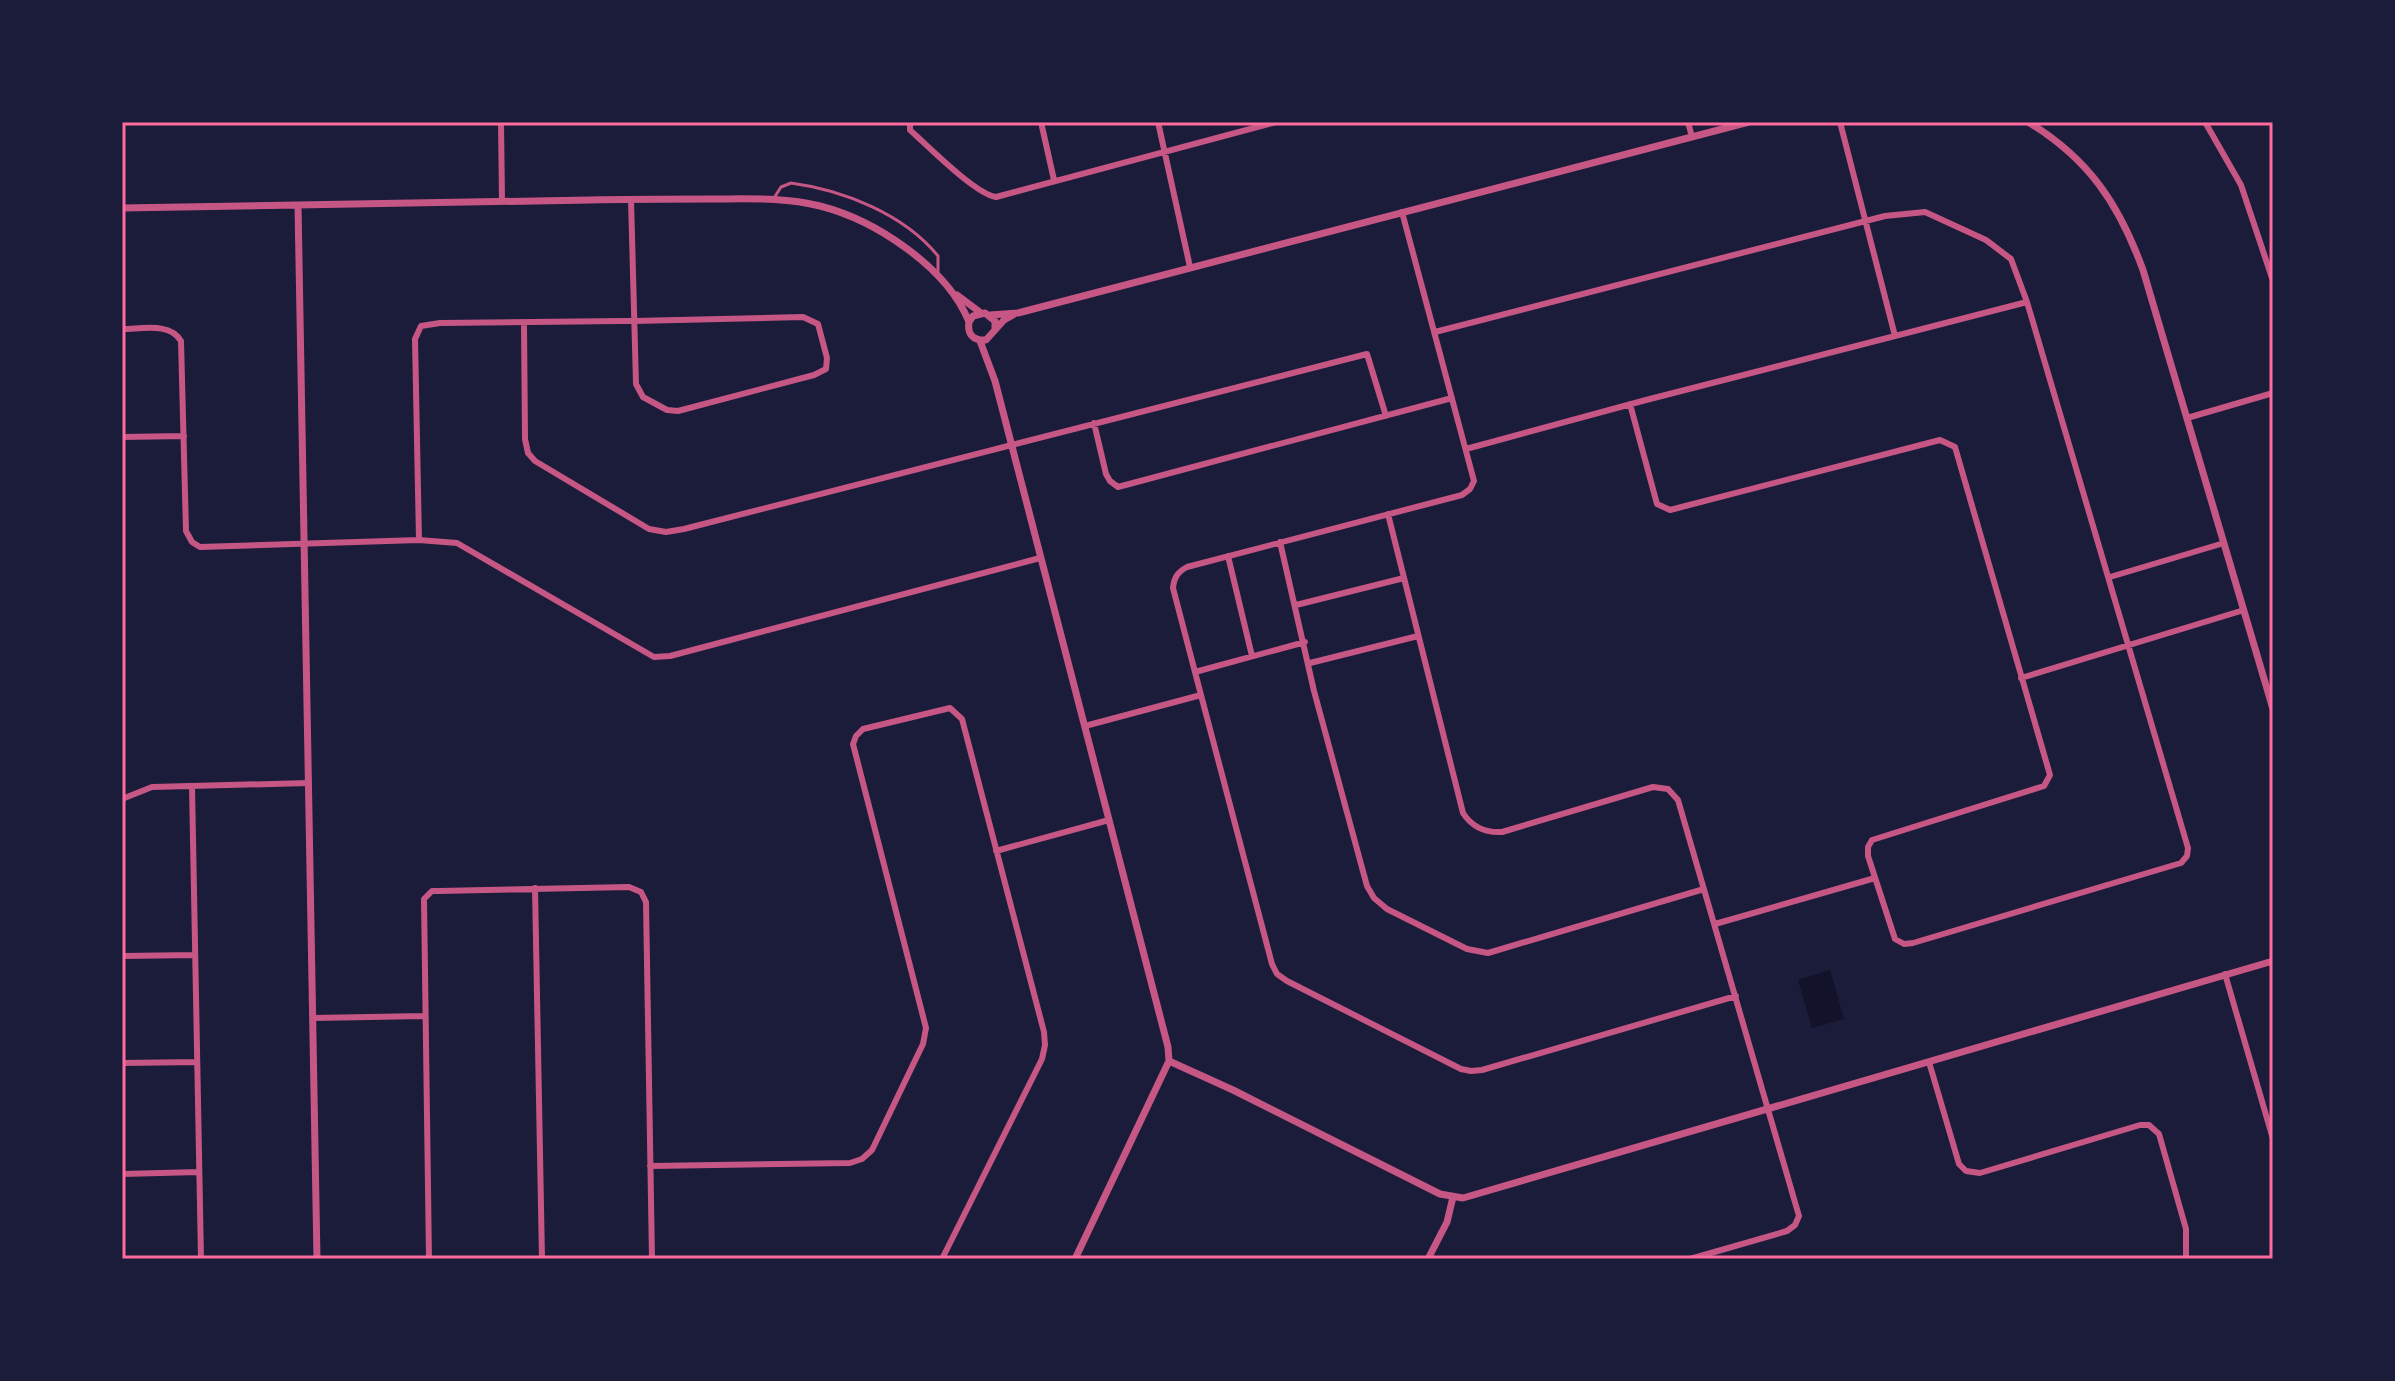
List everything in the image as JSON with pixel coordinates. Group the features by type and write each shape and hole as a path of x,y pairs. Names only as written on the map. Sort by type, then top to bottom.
{"street":[{"path":"501,122 502,201"},
{"path":"910,122 910,130 988,196 996,197 1276,122"},
{"path":"1041,122 1054,180"},
{"path":"1158,122 1190,267"},
{"path":"1688,122 1692,137"},
{"path":"943,283 981,313 1018,313 1749,122"},
{"path":"1840,122 1895,336"},
{"path":"2028,122 2063,146 2086,168 2113,203 2129,232 2273,709"},
{"path":"2205,122 2241,185 2273,278"},
{"path":"122,208 774,198 818,206 865,223 900,245 943,283 962,307 969,322 970,334 980,341 993,374 1168,1047 1169,1061 1075,1259"},
{"path":"419,540 417,331 421,326 427,324 524,323 634,321 809,318 818,324 827,358 826,369 814,375 678,411 667,410 643,397 638,391 634,321 631,199"},
{"path":"298,205 317,1259"},
{"path":"1402,212 1473,473 1474,481 1470,489 1462,495 1187,567 1174,578 1173,588 1272,964 1277,974 1287,981 1471,1071 1736,996"},
{"path":"1435,332 1885,216 1925,212 1986,240 2011,259 2027,302 2110,577 2188,848 2187,856 2181,863 1908,944 1899,942 1892,935 1867,852 1875,837 2044,786 2050,775 1955,447 1940,440 1670,510 1657,504 1630,404"},
{"path":"1466,449 2027,302"},
{"path":"969,322 981,313"},
{"path":"980,341 1018,313"},
{"path":"990,315 995,321 993,374"},
{"path":"524,323 525,439 528,453 535,461 639,524 659,531 684,529 1367,354 1386,416"},
{"path":"122,329 162,328 178,335 183,348 186,531 192,542 204,547 448,540 464,545 654,657 670,656 1040,558"},
{"path":"2187,418 2273,393"},
{"path":"1094,423 1106,474 1118,487 1452,398"},
{"path":"122,437 184,436"},
{"path":"1388,514 1463,813 1472,824 1484,831 1502,832 1653,787 1664,787 1673,792 1678,800 1798,1212 1797,1223 1787,1231 1690,1259"},
{"path":"1280,542 1314,691 1367,886 1374,898 1387,909 1467,949 1488,953 1704,889"},
{"path":"2110,577 2224,543"},
{"path":"1228,556 1252,656"},
{"path":"1296,605 1404,578"},
{"path":"2021,678 2244,610"},
{"path":"1310,663 1418,636"},
{"path":"1195,672 1305,642"},
{"path":"1085,726 1201,695"},
{"path":"650,1166 857,1162 868,1155 875,1145 923,1044 926,1023 854,740 859,732 867,728 950,708 962,719 1045,1045 1042,1059 942,1259"},
{"path":"122,799 152,787 309,783"},
{"path":"192,786 201,1259"},
{"path":"996,851 1109,820"},
{"path":"1715,924 1875,878"},
{"path":"429,1259 424,899 427,894 439,891 629,887 637,889 645,898 652,1259"},
{"path":"535,888 542,1259"},
{"path":"122,956 195,955"},
{"path":"1169,1061 1440,1194 1453,1197 1484,1194 2273,961"},
{"path":"2225,974 2273,1139"},
{"path":"313,1018 425,1016"},
{"path":"122,1063 197,1062"},
{"path":"1929,1062 1958,1160 1962,1168 1970,1173 1980,1173 2140,1125 2153,1127 2159,1134 2185,1224 2186,1259"},
{"path":"122,1174 199,1172"},
{"path":"1428,1259 1447,1222 1453,1197"}],"lane":[{"path":"774,198 781,187 791,183 877,209 934,250 939,262 936,276"}],"shaded area":[{"path":"1830,970 1844,1019 1812,1028 1798,980"}]}
